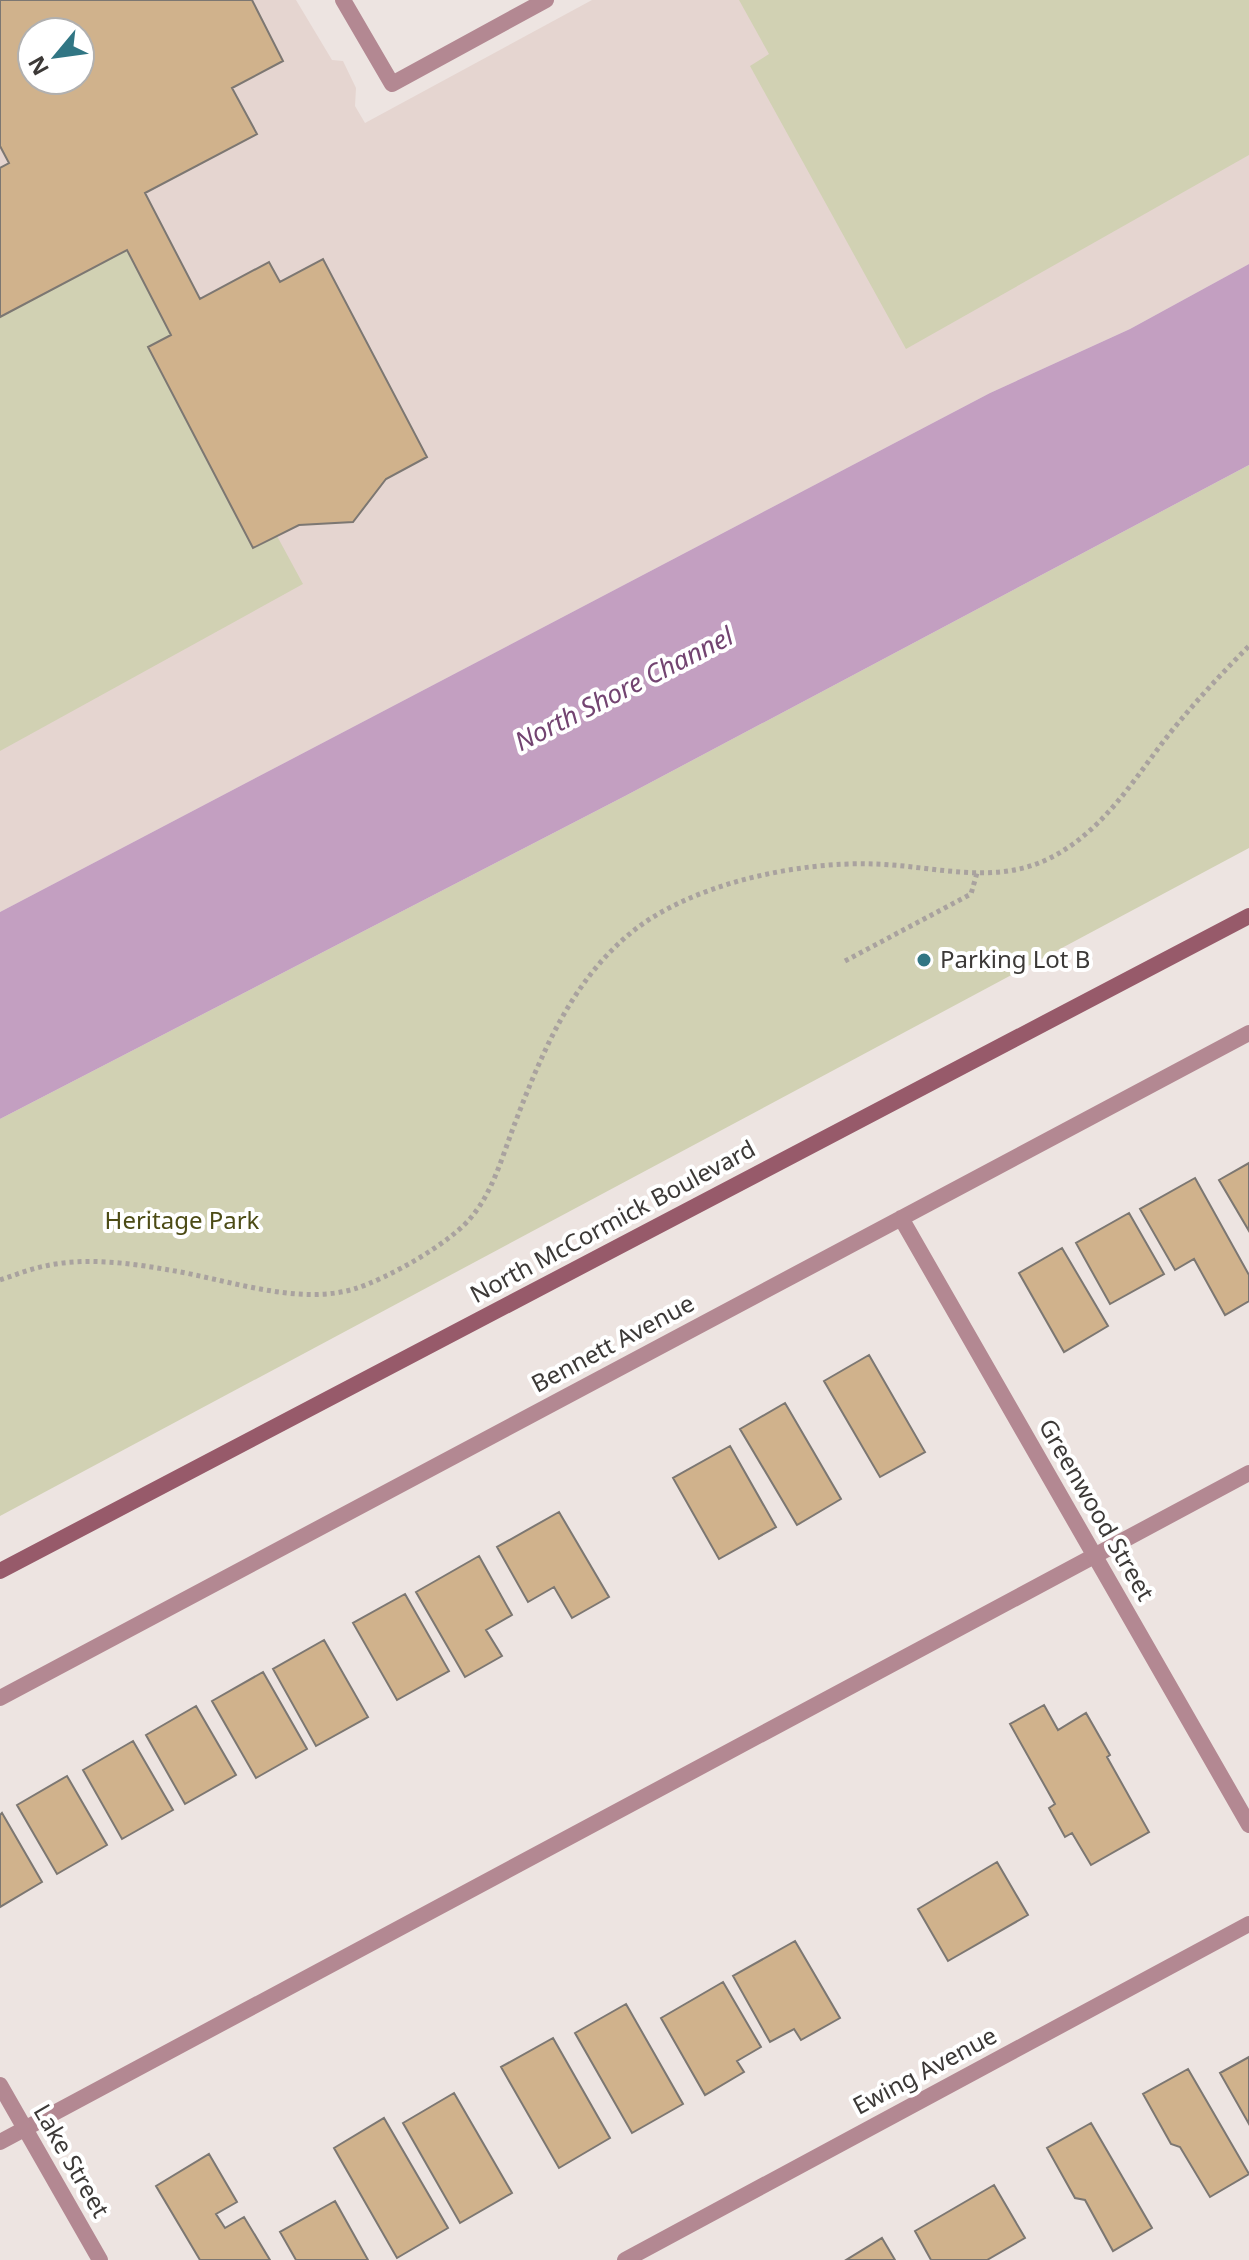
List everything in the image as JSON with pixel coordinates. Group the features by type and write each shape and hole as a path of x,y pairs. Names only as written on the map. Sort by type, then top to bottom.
{"main road":[{"name":"North McCormick Boulevard","path":"0,1571 1249,916"}],"street":[{"path":"343,0 392,84 546,0"},
{"name":"Bennett Avenue","path":"0,1698 1249,1033"},
{"name":"Greenwood Street","path":"901,1218 1249,1825"},
{"path":"0,2142 1249,1473"},
{"name":"Ewing Avenue","path":"625,2260 1249,1924"},
{"name":"Lake Street","path":"0,2085 100,2260"}],"path":[{"path":"0,1280 48,1265 104,1262 170,1270 273,1291 321,1294 354,1289 404,1265 443,1242 472,1217 491,1185 564,1011 592,971 627,935 670,908 713,890 783,870 874,864 977,873 1009,872 1042,862 1069,848 1123,797 1212,683 1249,646"},
{"path":"845,961 971,894 977,873"}],"shaded area":[{"path":"0,0 296,0 332,60 343,61 356,88 355,106 365,123 592,0 1249,0 1249,264 1130,329 990,393 0,912"}],"green space":[{"path":"739,0 1249,0 1249,155 906,349 750,66 769,54"},
{"path":"127,250 171,335 148,348 253,548 277,536 303,584 0,751 0,317"},
{"name":"Heritage Park","path":"1249,465 1249,848 0,1516 0,1119 627,795"}],"water":[{"name":"North Shore Channel","path":"1249,264 1249,465 627,795 0,1119 0,912 990,393 1130,329"}],"building":[{"path":"0,0 252,0 283,61 232,88 257,134 145,193 200,299 269,262 280,282 323,259 427,457 386,479 353,522 299,525 253,548 148,347 171,335 127,250 0,317 0,168 9,163 0,146"},
{"path":"1249,1163 1249,1231 1219,1180"},
{"path":"1195,1178 1249,1275 1249,1301 1225,1315 1194,1259 1175,1270 1140,1209"},
{"path":"1129,1213 1164,1274 1110,1304 1076,1243"},
{"path":"1062,1248 1108,1326 1064,1352 1019,1273"},
{"path":"869,1355 925,1452 880,1477 824,1381"},
{"path":"785,1403 841,1499 797,1525 740,1429"},
{"path":"730,1446 776,1527 719,1559 673,1478"},
{"path":"559,1512 609,1597 572,1618 554,1587 528,1602 497,1547"},
{"path":"479,1556 512,1615 486,1630 502,1656 465,1677 416,1592"},
{"path":"405,1594 449,1671 397,1700 353,1623"},
{"path":"324,1640 368,1717 316,1746 273,1669"},
{"path":"263,1672 307,1749 256,1778 212,1701"},
{"path":"1044,1705 1058,1730 1086,1713 1149,1832 1091,1865 1072,1833 1065,1837 1049,1808 1055,1804 1010,1724"},
{"path":"196,1706 236,1775 185,1804 146,1735"},
{"path":"133,1741 173,1810 122,1839 83,1770"},
{"path":"67,1776 107,1845 57,1874 17,1805"},
{"path":"2,1813 42,1882 0,1907 0,1815"},
{"path":"997,1862 1028,1915 948,1961 918,1909"},
{"path":"795,1941 840,2018 801,2040 794,2029 770,2042 733,1976"},
{"path":"723,1982 761,2047 737,2061 744,2072 705,2095 661,2018"},
{"path":"626,2004 683,2104 632,2133 575,2033"},
{"path":"553,2038 610,2138 559,2168 501,2067"},
{"path":"1249,2057 1249,2124 1220,2073"},
{"path":"1188,2069 1249,2174 1210,2197 1180,2147 1171,2144 1143,2094"},
{"path":"454,2093 512,2193 460,2223 403,2123"},
{"path":"384,2118 448,2228 397,2258 334,2148"},
{"path":"1091,2123 1152,2228 1113,2251 1085,2200 1075,2198 1047,2148"},
{"path":"209,2154 237,2202 216,2214 225,2228 244,2217 270,2260 200,2260 156,2186"},
{"path":"994,2185 1025,2238 987,2260 931,2260 915,2231"},
{"path":"335,2201 368,2260 296,2260 280,2232"},
{"path":"882,2238 895,2260 846,2260"}],"place":[{"name":"Parking Lot B","path":"924,960"}]}
